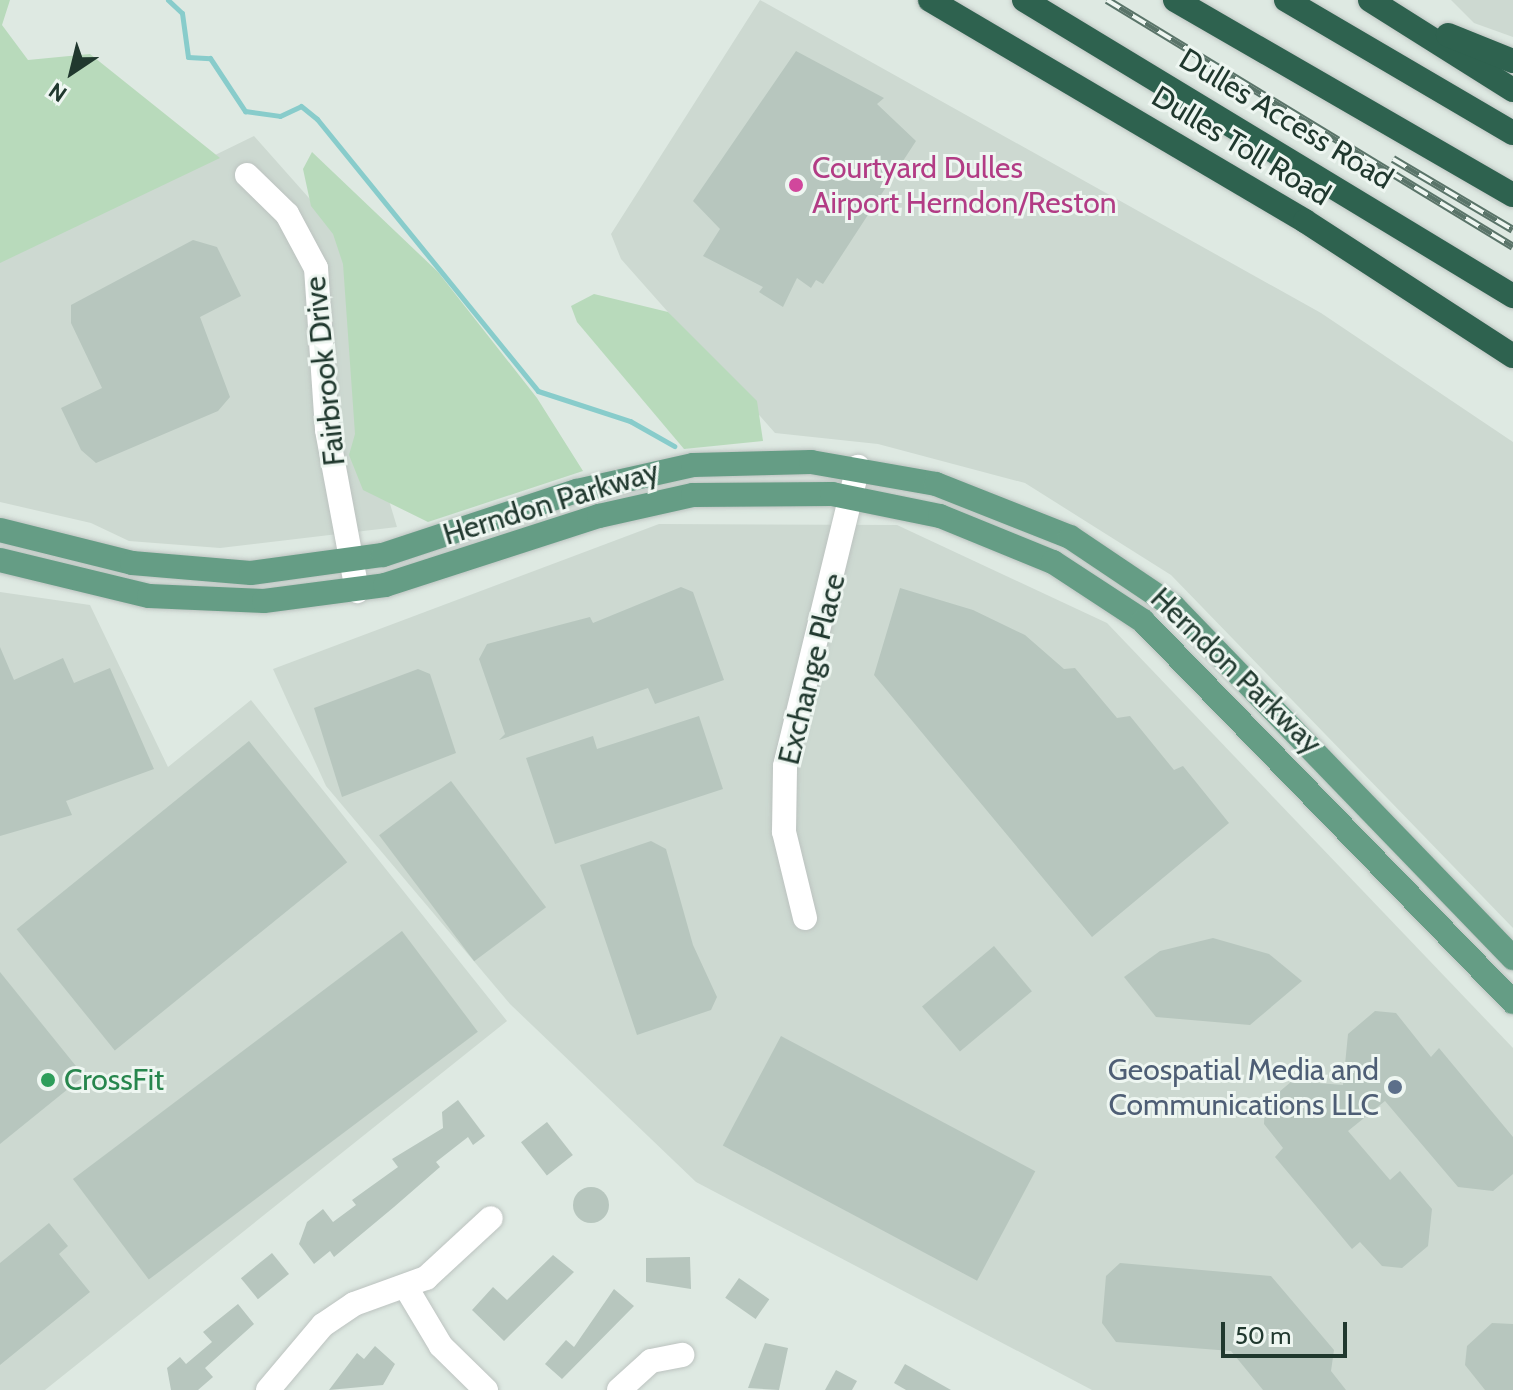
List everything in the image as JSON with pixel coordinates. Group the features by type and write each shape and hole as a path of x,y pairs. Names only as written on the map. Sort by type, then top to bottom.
{"highway":[{"name":"Dulles Toll Road","path":"930,0 1305,221 1513,356"},
{"name":"Dulles Access Road","path":"1024,0 1513,296"},
{"name":"Dulles Access Road","path":"1175,0 1513,195"},
{"path":"1286,0 1513,133"},
{"path":"1370,0 1513,90"},
{"path":"1378,0 1513,61"}],"main road":[{"name":"Herndon Parkway","path":"0,530 190,571 352,563 662,470 754,461 858,467 991,502 1112,562 1211,641 1513,958"},
{"name":"Herndon Parkway","path":"0,560 177,600 264,601 357,591 663,499 753,490 853,496 967,524 1099,590 1187,660 1513,1002"},
{"path":"1334,813 1356,793"}],"street":[{"name":"Fairbrook Drive","path":"247,175 297,227 316,268 327,430 357,591"},
{"name":"Exchange Place","path":"805,918 784,832 785,766 858,467"},
{"path":"268,1390 323,1325 354,1304 407,1289 491,1218"},
{"path":"407,1289 441,1346 486,1390"},
{"path":"619,1390 651,1361 682,1355"}],"shaded area":[{"path":"760,0 1321,313 1513,442 1513,928 1171,575 1025,483 878,444 775,433 621,259 611,234"},
{"path":"1451,0 1513,0 1513,37 1474,23"},
{"path":"254,136 356,251 368,431 397,527 220,548 129,541 91,523 0,502 0,260"},
{"path":"659,524 897,525 1107,623 1513,1048 1513,1390 1092,1390 696,1182 510,1004 326,786 273,669"},
{"path":"0,592 90,605 168,767 251,700 507,1021 45,1390 0,1390"}],"green space":[{"path":"0,0 10,0 2,25 28,60 90,54 220,158 0,263"},
{"path":"312,152 438,272 537,398 583,471 428,522 363,490 349,455 355,434 343,264 333,234 311,206 303,169"},
{"path":"594,294 668,312 757,401 763,441 684,449 577,322 571,306"}],"building":[{"name":"Courtyard Dulles Airport Herndon/Reston","path":"796,51 884,98 877,104 916,141 823,284 816,280 811,288 797,278 783,307 759,292 763,287 703,256 720,229 693,201"},
{"path":"193,240 217,247 241,296 200,317 230,397 218,411 96,463 81,450 61,408 102,388 71,323 71,305"},
{"path":"681,587 693,592 724,680 655,704 648,688 499,740 505,734 479,659 487,644 590,617 593,623"},
{"path":"900,588 973,610 1025,635 1064,669 1075,668 1117,718 1130,716 1174,770 1183,766 1229,823 1092,937 874,675"},
{"path":"0,647 14,680 63,658 74,683 110,668 154,769 66,801 72,815 0,836"},
{"path":"418,669 430,674 456,753 342,797 314,708"},
{"path":"699,716 723,789 555,844 526,758 593,736 597,749"},
{"path":"249,741 347,862 115,1050 17,929"},
{"path":"451,781 546,907 474,961 379,835"},
{"path":"651,841 666,849 693,945 717,997 711,1010 637,1035 580,865"},
{"path":"402,931 478,1032 149,1280 73,1179"},
{"path":"1213,938 1269,954 1302,981 1250,1025 1156,1017 1124,977 1160,951"},
{"path":"994,946 1032,991 960,1052 922,1006"},
{"path":"0,972 84,1076 0,1144"},
{"path":"1375,1011 1396,1013 1431,1057 1439,1048 1513,1137 1513,1174 1493,1191 1458,1187 1385,1101 1348,1131 1390,1180 1400,1171 1432,1209 1428,1246 1402,1268 1382,1266 1360,1242 1352,1249 1275,1157 1283,1148 1264,1124 1265,1104 1292,1081 1343,1085 1348,1034"},
{"path":"781,1036 1035,1171 977,1281 723,1145"},
{"path":"458,1100 485,1136 473,1145 468,1137 436,1162 440,1167 334,1257 330,1251 314,1264 299,1244 307,1222 323,1209 333,1222 356,1205 352,1200 398,1167 392,1159 443,1128 442,1112"},
{"path":"547,1122 573,1155 547,1175 521,1142"},
{"path":"591,1187 604,1192 609,1205 604,1218 591,1223 578,1218 573,1205 578,1192"},
{"path":"49,1223 68,1246 59,1254 90,1292 0,1365 0,1263"},
{"path":"272,1253 289,1274 258,1299 241,1278"},
{"path":"553,1255 574,1272 504,1341 472,1310 493,1287 507,1300"},
{"path":"690,1257 691,1289 646,1282 646,1258"},
{"path":"1120,1263 1271,1276 1334,1350 1331,1371 1346,1390 1263,1390 1231,1351 1116,1342 1102,1323 1106,1276"},
{"path":"739,1278 769,1299 756,1319 725,1298"},
{"path":"614,1289 634,1306 562,1379 545,1364 566,1340 574,1347"},
{"path":"238,1304 254,1324 205,1368 213,1377 198,1390 171,1390 167,1368 180,1357 186,1364 212,1342 203,1332"},
{"path":"1492,1323 1513,1324 1513,1390 1485,1390 1465,1365 1467,1346"},
{"path":"765,1343 788,1348 779,1390 748,1388"},
{"path":"375,1346 395,1364 383,1385 329,1390 357,1353 364,1359"},
{"path":"905,1364 951,1390 906,1390 894,1383"},
{"path":"836,1370 857,1381 852,1390 825,1390"}],"waterway":[{"path":"168,0 182,13 188,57 210,58 245,111 280,116 301,106 317,119 538,391 630,421 674,446"}],"railway":[{"path":"1107,0 1513,247"},
{"path":"1393,159 1513,230"}],"place":[{"name":"Courtyard Dulles Airport Herndon/Reston","path":"796,185"},
{"name":"CrossFit","path":"48,1080"},
{"name":"Geospatial Media and Communications LLC","path":"1395,1087"}]}
